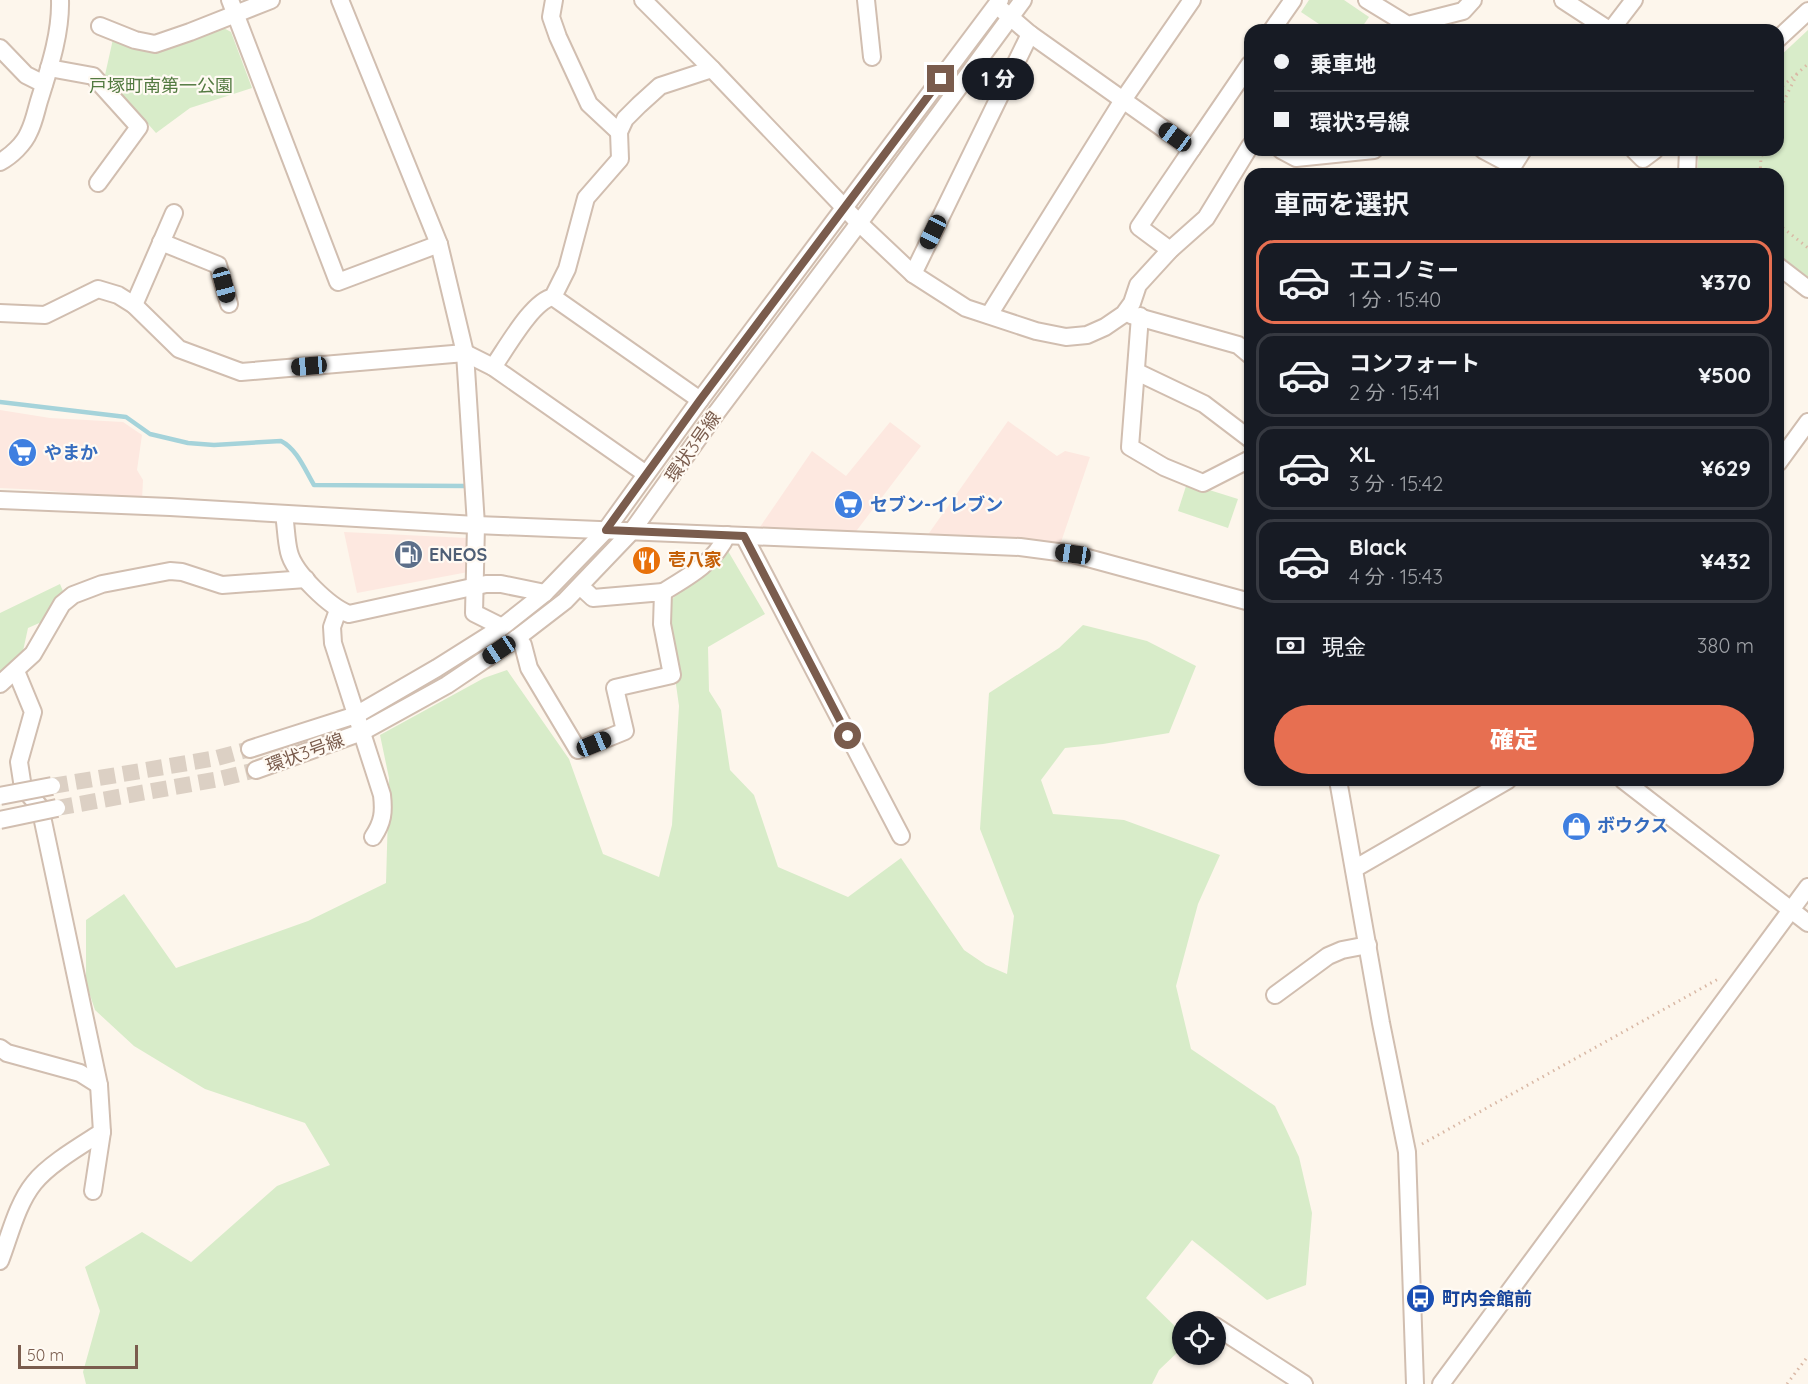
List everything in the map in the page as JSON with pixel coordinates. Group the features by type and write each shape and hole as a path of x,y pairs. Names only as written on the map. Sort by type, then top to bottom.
{"street":[{"path":"0,162 20,146 29,133 47,76 61,14 60,0"},
{"path":"100,26 135,40 155,44 190,32 233,7 271,0"},
{"path":"340,0 439,244 465,353 476,525 474,613 502,627"},
{"path":"554,0 551,16 558,37 589,104 619,132"},
{"path":"644,0 859,223 913,274 966,308 1036,331 1066,337 1087,335 1132,315 1238,345 1244,350"},
{"path":"866,0 872,57"},
{"name":"環状3号線","path":"256,770 362,732 447,685 517,638 565,601 580,586 632,531 717,412 1023,0"},
{"path":"989,315 1124,100 1192,0"},
{"path":"1276,24 1293,0"},
{"path":"1367,0 1406,24"},
{"path":"1424,24 1463,11 1473,0"},
{"path":"1563,0 1601,24"},
{"path":"1801,0 1808,5"},
{"path":"1614,24 1630,1"},
{"path":"995,2 1030,34 1192,149"},
{"name":"環状3号線","path":"250,749 356,715 502,627 545,593 606,530 995,2"},
{"path":"233,7 338,282 439,244"},
{"path":"1784,33 1808,11"},
{"path":"913,274 1030,34"},
{"path":"0,48 26,75 93,76 140,127 98,183"},
{"path":"553,297 567,269 586,198 620,159 619,132 625,119 660,86 712,69"},
{"path":"1170,250 1139,227 1244,73"},
{"path":"1244,156 1206,218 1170,250 1138,285 1132,303 1137,372 1130,447 1164,467 1203,483 1244,462"},
{"path":"1292,156 1296,158 1316,156"},
{"path":"1491,156 1507,168"},
{"path":"134,305 174,213"},
{"path":"161,242 218,265 229,304"},
{"path":"1784,271 1808,289"},
{"path":"0,313 45,315 98,289 118,295 134,305 179,350 241,372 465,353 493,367 646,474"},
{"path":"493,367 533,310 549,297 553,297 700,400"},
{"path":"1137,372 1204,404 1244,434"},
{"path":"1784,455 1808,422"},
{"path":"0,500 170,507 476,525 1020,547 1073,554 1244,600"},
{"path":"284,514 289,552 296,570 338,610 350,614 476,586 501,584 545,593"},
{"path":"580,586 593,598 663,592 706,563 735,536"},
{"path":"735,536 901,836"},
{"path":"0,684 33,654 62,604 73,595 102,584 170,571 182,572 222,585 306,579"},
{"path":"517,638 523,645 529,668 578,750 625,731 615,688 672,675 662,624 663,592"},
{"path":"338,610 332,627 333,643 383,803 381,825 373,837"},
{"path":"16,671 33,712 19,762 23,788 40,807 99,1085 102,1132 93,1191"},
{"path":"0,796 52,786"},
{"path":"1339,786 1381,1023 1407,1152 1415,1384"},
{"path":"1354,869 1498,786"},
{"path":"1631,786 1808,922"},
{"path":"0,820 57,808"},
{"path":"1441,1384 1808,887"},
{"path":"1275,995 1328,956 1342,950 1368,945"},
{"path":"0,1048 7,1053 80,1072 99,1085"},
{"path":"0,1261 25,1197 36,1181 69,1154 102,1132"},
{"path":"1226,1333 1304,1384"}],"path":[{"path":"1784,85 1808,64"},
{"path":"1784,101 1797,74"},
{"path":"1784,229 1808,248"},
{"path":"1407,1152 1727,974"},
{"path":"1787,1384 1808,1356"}],"shaded area":[{"path":"0,410 50,418 123,422 142,435 137,470 143,480 142,500 0,488"},
{"path":"1008,421 1057,456 1065,451 1090,457 1060,545 1020,539 927,536"},
{"path":"890,422 921,446 854,534 760,527 812,451 846,476"},
{"name":"ENEOS","path":"344,532 467,538 468,572 357,593"}],"green space":[{"path":"1309,0 1344,0 1369,17 1364,24 1319,24 1301,12"},
{"name":"戸塚町南第一公園","path":"220,26 231,32 252,88 190,108 156,133 105,75 113,39 132,48 155,51"},
{"path":"1808,30 1808,277 1784,259 1784,168 1698,168 1698,156 1784,156 1784,52"},
{"path":"1187,483 1238,499 1228,528 1178,511"},
{"path":"728,551 765,614 708,647 709,691 721,710 730,770 754,795 778,867 848,897 901,858 964,950 986,965 1007,974 1014,916 980,829 989,693 1059,648 1083,625 1147,641 1196,666 1169,733 1065,748 1041,780 1053,814 1124,820 1220,855 1198,904 1176,986 1191,1049 1275,1106 1299,1157 1312,1213 1306,1285 1267,1300 1192,1240 1146,1298 1172,1323 1172,1358 1159,1370 1152,1384 86,1384 83,1372 100,1311 85,1267 142,1232 191,1262 277,1186 330,1165 305,1123 205,1089 134,1046 95,1010 86,983 86,920 124,894 176,968 308,921 386,883 389,778 380,735 484,678 507,670 569,759 603,854 659,877 672,825 679,706 665,606 692,580"},
{"path":"60,584 65,596 46,620 28,628 23,651 0,674 0,613"}],"waterway":[{"path":"0,402 126,417 150,434 188,443 214,445 281,441 296,454 314,485 465,486"}],"tunnel":[{"path":"52,786 217,758 250,749"},
{"path":"57,808 219,779 256,770"}],"place":[{"name":"やまか","path":"23,453"},
{"name":"セブン-イレブン","path":"849,505"},
{"name":"ENEOS","path":"408,555"},
{"name":"壱八家","path":"647,560"},
{"name":"ボウクス","path":"1576,826"},
{"name":"町内会館前","path":"1421,1299"}],"route":[{"path":"848,736 744,536 606,530 700,400 941,79"}]}
